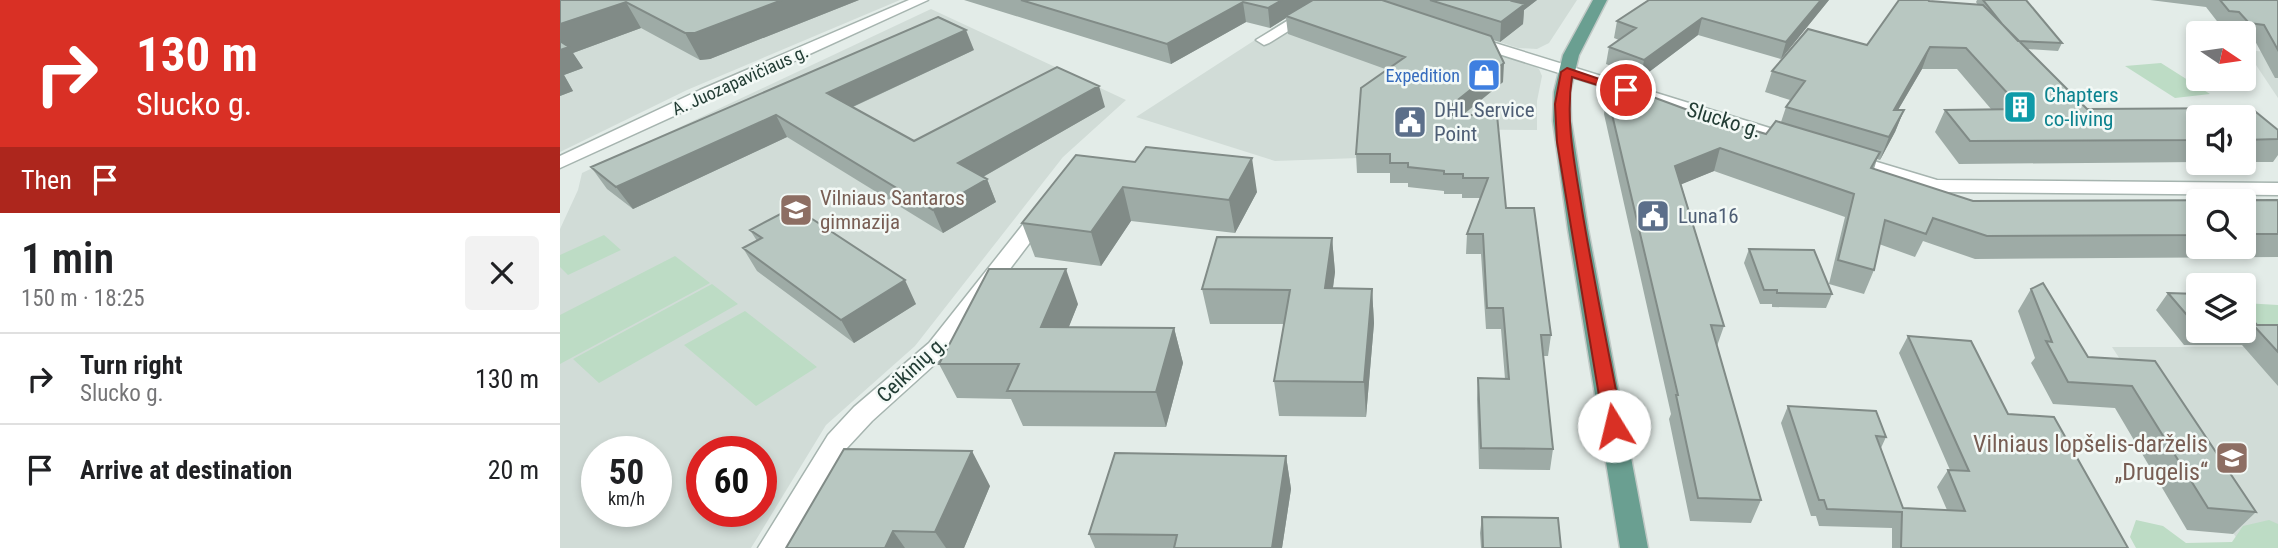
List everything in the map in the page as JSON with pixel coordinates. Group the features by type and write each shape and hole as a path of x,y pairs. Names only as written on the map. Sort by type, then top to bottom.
{"main road":[{"path":"1600,0 1576,41 1567,72 1562,104 1564,142 1633,548"}],"street":[{"name":"A. Juozapavičiaus g.","path":"560,163 706,94 920,0"},
{"path":"1264,40 1331,0"},
{"name":"Slucko g.","path":"1460,37 1809,146"},
{"path":"1833,154 1936,186 2278,189"},
{"name":"Ceikinių g.","path":"772,548 837,442 863,414 937,349 1057,192"}],"shaded area":[{"path":"560,0 900,0 687,90 560,152"},
{"path":"1317,0 1528,62 1539,69 1542,76 1537,101 1537,130 1429,129 1358,158 1275,161 1136,117"},
{"path":"1370,0 1577,0 1549,43 1537,49 1518,48"},
{"name":"Vilniaus Santaros gimnazija","path":"931,9 1126,100 1063,157 915,346 826,425 777,505 777,436 686,436 686,527 764,527 751,548 560,548 560,229 578,190 582,173"},
{"path":"2256,51 2278,53 2278,98 2256,65"},
{"name":"Vilniaus lopšelis-darželis „Drugelis“","path":"2278,312 2278,548 2243,548 2112,347 2249,347 2248,343 2256,343 2256,324"}],"green space":[{"path":"2161,63 2186,79 2186,91 2205,91 2210,94 2175,98 2125,66"},
{"path":"604,235 621,250 568,275 560,267 560,255"},
{"path":"675,256 710,283 560,364 560,315"},
{"path":"712,284 738,304 599,383 573,359"},
{"path":"2256,304 2278,305 2278,326 2256,324"},
{"path":"745,311 817,367 756,406 684,345"},
{"path":"2136,520 2163,526 2186,543 2232,542 2243,526 2269,520 2278,524 2278,548 2136,548 2130,537"}],"building":[{"path":"560,0 782,0 695,33 685,33 626,2 560,24"},
{"path":"1021,0 1282,0 1268,8 1243,2 1167,44"},
{"path":"1313,0 1382,0 1491,36 1504,63 1439,115 1497,115 1506,208 1534,208 1551,335 1541,335 1553,449 1481,448 1478,378 1509,379 1503,308 1487,308 1483,234 1467,234 1488,178 1463,178 1463,174 1444,174 1444,171 1408,167 1408,163 1390,163 1390,154 1356,154 1361,88 1405,57 1286,16"},
{"path":"1430,0 1513,0 1525,4 1501,22"},
{"path":"1649,0 1821,0 1786,42 1702,18 1644,60 1609,47 1636,28 1617,21"},
{"path":"1899,0 1983,5 2087,109 2186,108 2186,140 1970,141 1945,110 2022,109 1966,48 1930,47 1894,110 1904,110 1889,137 1786,107 1805,81 1772,71 1808,29 1867,45"},
{"path":"1983,0 2026,0 2062,43 2018,41"},
{"path":"2220,0 2278,0 2278,50 2264,25 2247,21 2239,12 2229,11"},
{"path":"938,17 966,30 827,93 914,141 1057,67 1099,86 958,163 987,179 933,210 776,115 616,187 591,167"},
{"path":"560,41 569,47 560,50"},
{"path":"1623,86 1696,113 1766,134 1776,121 1880,152 1871,168 1973,201 2186,200 2186,235 1987,236 1933,218 1926,234 1885,220 1874,270 1838,260 1854,194 1720,148 1675,166 1724,326 1711,325 1761,500 1698,498 1678,395 1607,93"},
{"path":"2256,112 2278,130 2278,139 2256,140"},
{"path":"1146,147 1252,158 1229,200 1123,187 1091,232 1022,223 1076,155 1135,162"},
{"path":"2256,200 2278,200 2278,234 2256,234"},
{"path":"794,207 905,280 841,320 743,248 762,238 750,230"},
{"path":"1217,237 1332,238 1325,288 1372,289 1364,382 1274,381 1290,290 1202,289"},
{"path":"1749,249 1814,250 1832,294 1777,293 1777,290 1764,290"},
{"path":"989,269 1066,269 1041,327 1174,328 1156,392 1007,391 1019,364 939,364"},
{"path":"2043,283 2088,357 2155,361 2256,512 2208,508 2132,386 2068,382 2046,341 2052,342 2031,289"},
{"path":"2168,293 2186,294 2186,314"},
{"path":"2256,324 2278,325 2278,352 2256,328"},
{"path":"1908,336 1971,341 2008,414 2054,417 2128,548 1901,548 1902,512 1827,509 1824,500 1819,500 1788,406 1876,411 1886,437 1876,436 1903,508 1965,511 1948,470 1969,471"},
{"path":"844,449 972,451 935,532 893,531 885,548 786,548"},
{"path":"1115,453 1286,456 1272,548 1174,548 1177,535 1089,534"},
{"path":"1482,517 1558,518 1561,548 1483,548"}],"place":[{"name":"Expedition","path":"1484,75"},
{"name":"Chapters co-living","path":"2020,107"},
{"name":"DHL Service Point","path":"1410,122"},
{"name":"Vilniaus Santaros gimnazija","path":"796,210"},
{"name":"Luna16","path":"1653,216"},
{"name":"Vilniaus lopšelis-darželis „Drugelis“","path":"2232,458"}],"route":[{"path":"1614,426 1564,142 1562,92 1567,72 1626,90"}]}
